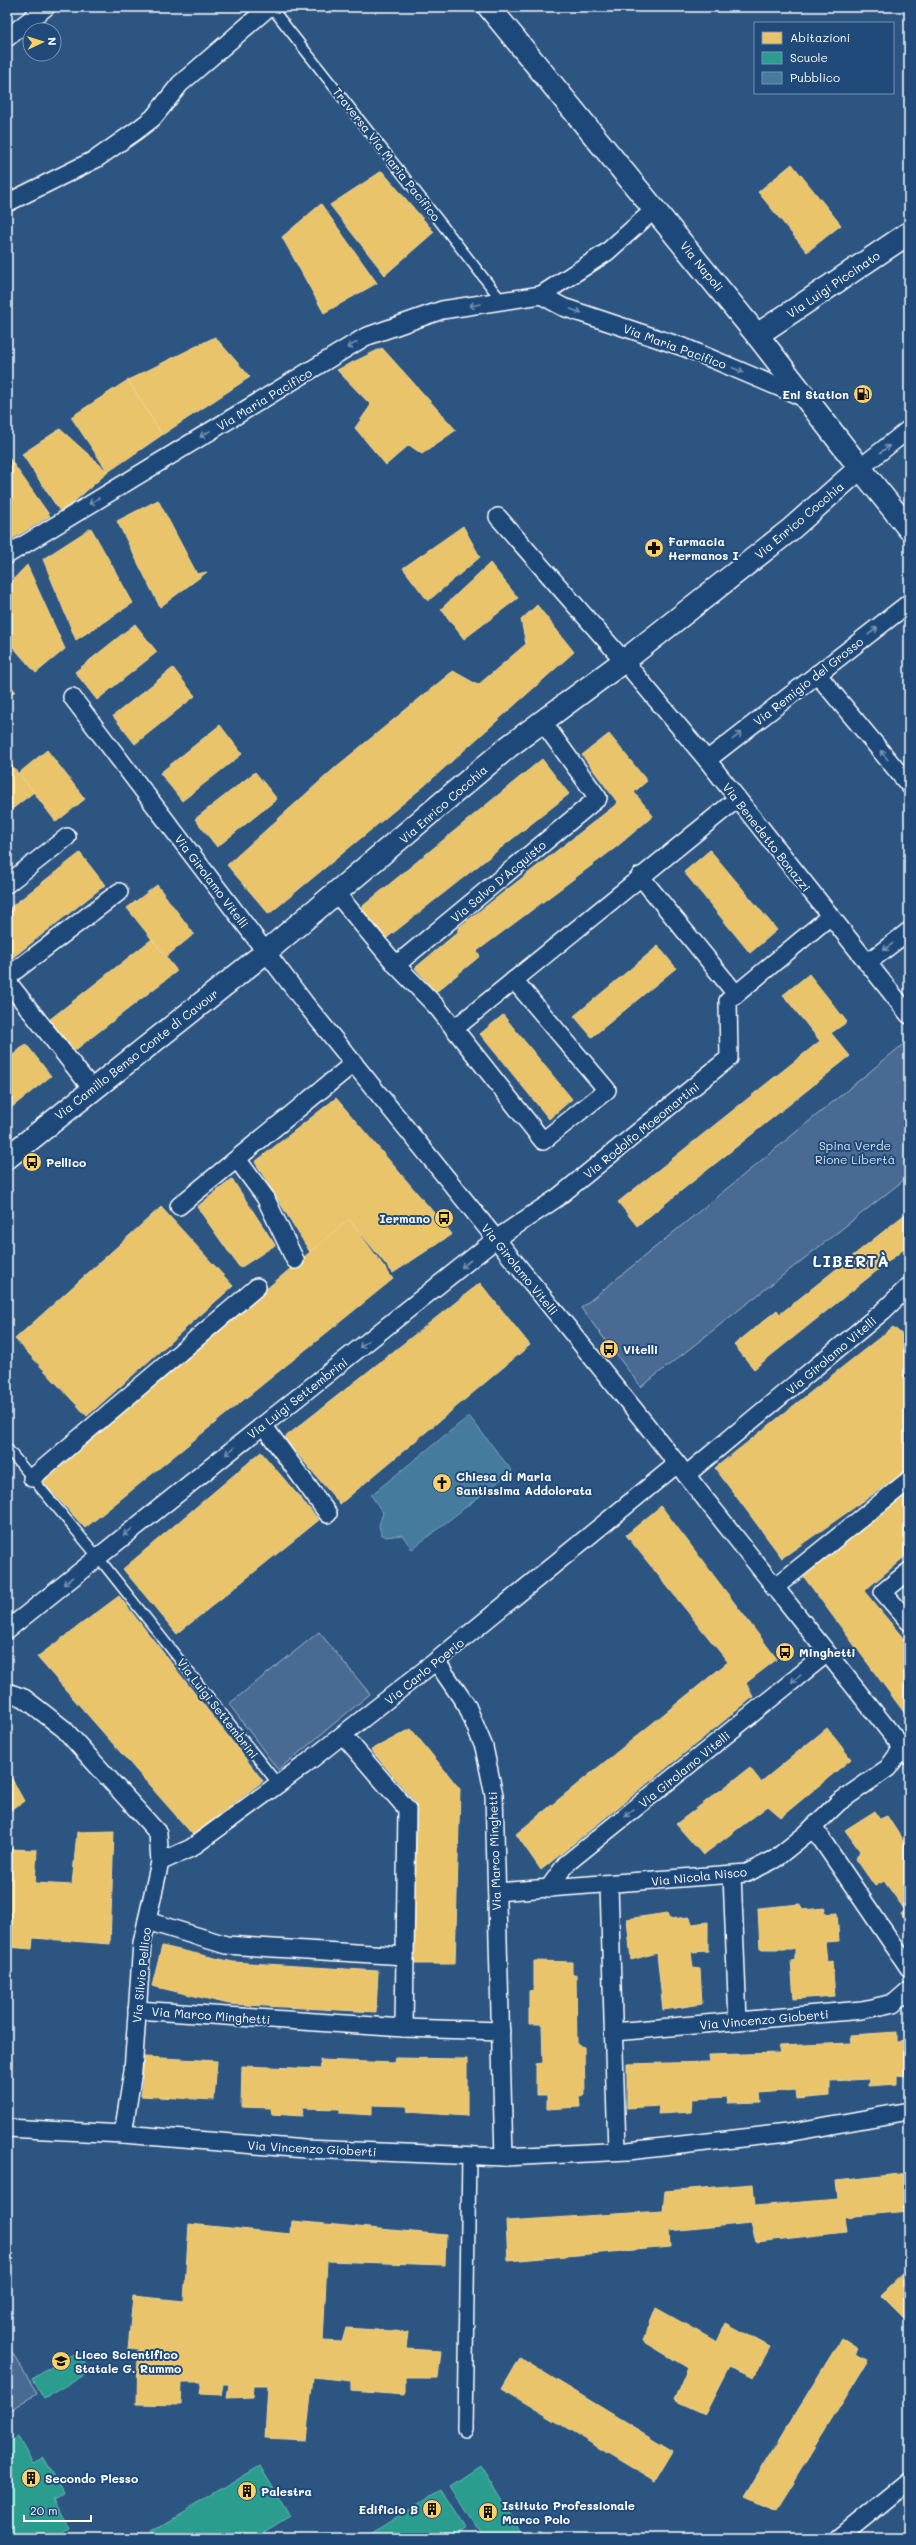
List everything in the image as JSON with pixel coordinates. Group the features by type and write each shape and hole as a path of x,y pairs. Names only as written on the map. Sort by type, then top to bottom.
{"main road":[{"name":"Via Napoli","path":"489,7 656,209 909,529"},
{"name":"Via Luigi Piccinato","path":"757,335 909,233"},
{"name":"Via Enrico Cocchia","path":"266,952 542,721 624,661 790,530 860,468"},
{"name":"Via Camillo Benso Conte di Cavour","path":"7,1158 266,952"}],"street":[{"path":"7,38 46,7"},
{"name":"Traversa Via Maria Pacifico","path":"7,203 96,159 136,131 153,118 180,84 270,7"},
{"name":"Via Maria Pacifico","path":"7,555 365,337 442,310 541,295 607,252 656,209"},
{"name":"Via Maria Pacifico","path":"541,295 563,307 686,348 808,400"},
{"path":"860,468 909,429"},
{"path":"498,517 624,661"},
{"name":"Via Remigio del Grosso","path":"707,760 909,603"},
{"name":"Via Benedetto Bonazzi","path":"624,661 707,760 829,917 909,1015"},
{"path":"817,674 909,785"},
{"name":"Via Girolamo Vitelli","path":"72,697 266,952 354,1063 681,1470 826,1654 907,1748"},
{"name":"Via Salvo D'Acquisto","path":"396,965 598,798 542,721"},
{"path":"454,1029 640,876 737,800"},
{"path":"7,884 67,837"},
{"path":"640,876 736,994"},
{"path":"7,977 119,892"},
{"path":"337,894 396,965 437,1007 543,1141 607,1090 514,980"},
{"name":"Via Rodolfo Moeomartini","path":"496,1239 557,1198 729,1058 728,1001 829,917"},
{"path":"866,963 909,931"},
{"path":"7,981 92,1089"},
{"path":"179,1206 354,1063"},
{"path":"236,1159 265,1197 295,1260"},
{"name":"Via Luigi Settembrini","path":"7,1630 496,1239"},
{"path":"32,1478 257,1287"},
{"name":"Via Girolamo Vitelli","path":"681,1470 907,1292"},
{"path":"262,1425 328,1514"},
{"name":"Via Carlo Poerio","path":"160,1862 190,1848 278,1784 343,1735 681,1470"},
{"path":"774,1588 909,1480"},
{"path":"909,1571 883,1592 909,1622"},
{"name":"Via Girolamo Vitelli","path":"548,1889 566,1864 826,1654"},
{"name":"Via Marco Minghetti","path":"436,1661 467,1706 484,1747 494,1795 504,2157"},
{"name":"Via Silvio Pellico","path":"7,1692 24,1698 64,1729 158,1833 160,1862 142,1943 133,2071 123,2134"},
{"path":"343,1735 407,1809 404,2028"},
{"name":"Via Nicola Nisco","path":"497,1892 609,1885 747,1873 774,1859 813,1827 839,1802 888,1768 907,1748"},
{"path":"813,1827 909,1968"},
{"path":"732,1875 738,2021"},
{"path":"609,1885 617,2151"},
{"path":"147,1921 226,1945 405,1956"},
{"name":"Via Vincenzo Gioberti","path":"614,2032 862,2010 894,2003 909,1990"},
{"name":"Via Marco Minghetti","path":"137,2010 404,2028 501,2031"},
{"name":"Via Vincenzo Gioberti","path":"7,2128 123,2134 305,2149 504,2157 617,2151 787,2133 909,2111"},
{"path":"465,2430 469,2156"},
{"path":"839,2538 909,2481"}],"lane":[{"name":"Traversa Via Maria Pacifico","path":"270,7 502,301"},
{"name":"Via Luigi Settembrini","path":"7,1448 98,1557 278,1784"}],"green space":[{"name":"Spina Verde Rione Libertà","path":"906,1042 909,1046 909,1176 641,1387 581,1308"},
{"path":"319,1632 370,1694 278,1770 229,1704"},
{"path":"7,2344 37,2393 7,2412"}],"building: Abitazioni":[{"path":"792,164 841,225 807,252 758,192"},
{"path":"382,171 434,232 385,275 330,205"},
{"path":"321,204 377,283 324,313 282,237"},
{"path":"215,337 250,377 162,435 128,380"},
{"path":"382,348 456,430 422,454 409,445 386,465 355,428 371,405 337,370"},
{"path":"128,380 162,435 108,472 71,417"},
{"path":"60,429 108,472 61,513 22,454"},
{"path":"10,459 50,516 7,542 7,461"},
{"path":"158,500 197,574 207,572 160,607 117,521"},
{"path":"463,526 480,557 428,601 403,568"},
{"path":"91,528 133,603 76,640 43,559"},
{"path":"490,563 518,598 464,639 441,609"},
{"path":"27,565 65,649 36,673 7,640 7,586"},
{"path":"537,605 574,652 424,786 269,914 227,865 337,766 453,671 478,685 526,644 521,620"},
{"path":"135,624 157,652 97,700 75,672"},
{"path":"173,668 195,696 135,744 113,716"},
{"path":"7,681 15,691 7,699"},
{"path":"220,725 242,754 182,801 160,773"},
{"path":"609,734 647,781 634,792 653,816 615,848 477,951 480,956 436,992 415,968 458,932 458,928 618,803 582,755"},
{"path":"47,750 85,799 56,822 19,773"},
{"path":"542,759 569,794 383,941 358,910"},
{"path":"8,761 34,792 7,813 7,762"},
{"path":"255,772 277,799 217,847 195,819"},
{"path":"710,850 777,930 750,953 684,872"},
{"path":"80,853 105,885 7,962 7,910"},
{"path":"157,885 194,934 166,957 127,908"},
{"path":"152,939 177,971 74,1051 49,1020"},
{"path":"658,946 676,968 592,1037 574,1016"},
{"path":"809,974 847,1022 831,1033 850,1056 637,1226 618,1202 820,1041 783,995"},
{"path":"503,1015 572,1099 549,1119 480,1034"},
{"path":"26,1044 51,1076 7,1111 7,1060"},
{"path":"336,1098 452,1234 393,1273 349,1219 310,1252 255,1162"},
{"path":"232,1179 275,1245 240,1268 197,1207"},
{"path":"161,1207 233,1286 87,1416 15,1339"},
{"path":"909,1211 909,1245 754,1369 734,1345 777,1310 780,1314"},
{"path":"349,1219 393,1279 85,1528 41,1480"},
{"path":"480,1283 530,1345 340,1504 284,1438"},
{"path":"893,1327 909,1340 909,1469 782,1558 715,1468"},
{"path":"261,1452 319,1520 177,1634 123,1569"},
{"path":"909,1481 909,1553 864,1591 909,1645 909,1719 801,1573"},
{"path":"661,1506 777,1659 746,1683 753,1697 541,1870 516,1834 728,1662 626,1535"},
{"path":"119,1596 263,1781 193,1835 37,1657"},
{"path":"827,1728 851,1759 781,1817 768,1806 703,1855 676,1824 750,1768 761,1782"},
{"path":"411,1729 460,1789 455,1964 414,1964 415,1802 371,1750"},
{"path":"7,1770 24,1801 7,1813"},
{"path":"875,1811 880,1819 887,1816 909,1850 909,1927 901,1914 905,1910 884,1881 875,1886 856,1859 860,1851 845,1830"},
{"path":"114,1831 110,1944 33,1938 32,1949 7,1947 7,1849 37,1850 35,1883 72,1885 77,1832"},
{"path":"801,1904 802,1910 825,1908 824,1914 837,1913 839,1941 825,1942 827,1962 832,1961 835,1996 794,1999 791,1961 795,1960 795,1949 760,1949 758,1908"},
{"path":"667,1913 669,1919 690,1917 692,1924 708,1922 708,1951 691,1952 693,1968 700,1969 702,2004 663,2010 657,1953 631,1960 627,1919"},
{"path":"162,1946 233,1962 378,1971 376,2012 229,2004 152,1986"},
{"path":"534,1961 572,1962 572,1975 576,1974 577,2045 584,2047 585,2095 579,2096 580,2107 547,2109 547,2095 536,2095 536,2064 543,2063 542,2024 529,2024 529,1991 534,1990"},
{"path":"897,2032 897,2041 909,2040 909,2076 897,2075 897,2084 868,2086 869,2079 830,2081 830,2096 797,2099 796,2090 760,2093 761,2102 728,2103 727,2097 692,2099 691,2112 658,2114 659,2106 627,2108 627,2064 710,2062 709,2055 781,2053 779,2046 851,2043 850,2035"},
{"path":"144,2057 217,2061 214,2100 141,2096"},
{"path":"395,2058 467,2059 467,2116 408,2112 407,2106 372,2105 372,2115 340,2113 340,2109 303,2108 302,2116 272,2114 271,2108 241,2107 242,2066 321,2069 320,2060 394,2063"},
{"path":"909,2173 909,2211 844,2217 846,2232 756,2242 751,2223 669,2231 670,2247 508,2261 506,2221 663,2211 665,2191 753,2184 755,2206 838,2199 836,2181"},
{"path":"292,2221 446,2235 445,2265 327,2261 323,2341 342,2342 346,2328 408,2332 406,2349 441,2351 438,2378 405,2378 405,2395 351,2391 351,2381 313,2377 306,2440 265,2438 268,2386 253,2386 252,2397 227,2398 229,2384 223,2384 221,2395 200,2394 202,2382 182,2382 181,2405 137,2404 138,2350 128,2349 133,2296 184,2301 189,2224 291,2234"},
{"path":"908,2269 909,2270 909,2323 881,2295"},
{"path":"656,2308 717,2342 726,2323 770,2347 753,2378 729,2367 705,2414 674,2400 688,2368 643,2341"},
{"path":"841,2339 858,2350 855,2355 868,2361 776,2510 745,2496"},
{"path":"520,2358 673,2451 655,2481 502,2389"}],"building: Scuole":[{"path":"78,2351 91,2371 44,2399 32,2379"},
{"name":"Secondo Plesso","path":"18,2437 33,2464 44,2458 64,2493 53,2499 69,2528 52,2538 7,2538 7,2443"},
{"name":"Palestra","path":"260,2466 290,2516 254,2538 156,2538 152,2531"},
{"name":"Istituto Professionale Marco Polo","path":"480,2466 525,2538 483,2538 450,2486"},
{"name":"Edificio B","path":"441,2489 466,2528 450,2538 364,2538"},
{"name":"Istituto Professionale Marco Polo","path":"539,2530 544,2538 526,2538"},
{"path":"330,2533 333,2538 321,2538"}],"building: Pubblico":[{"name":"Chiesa di Maria Santissima Addolorata","path":"469,1416 512,1471 412,1549 402,1535 386,1537 381,1534 379,1525 383,1513 371,1495"}],"place":[{"name":"Eni Station","path":"863,394"},
{"name":"Farmacia Hermanos I","path":"654,548"},
{"name":"Pellico","path":"32,1162"},
{"name":"Iermano","path":"444,1218"},
{"name":"Vitelli","path":"609,1349"},
{"name":"Chiesa di Maria Santissima Addolorata","path":"442,1483"},
{"name":"Minghetti","path":"785,1652"},
{"name":"Liceo Scientifico Statale G. Rummo","path":"61,2361"},
{"name":"Secondo Plesso","path":"31,2478"},
{"name":"Palestra","path":"247,2491"},
{"name":"Edificio B","path":"432,2509"},
{"name":"Istituto Professionale Marco Polo","path":"488,2512"}],"district":[{"name":"LIBERTÀ","path":"851,1260"}]}
